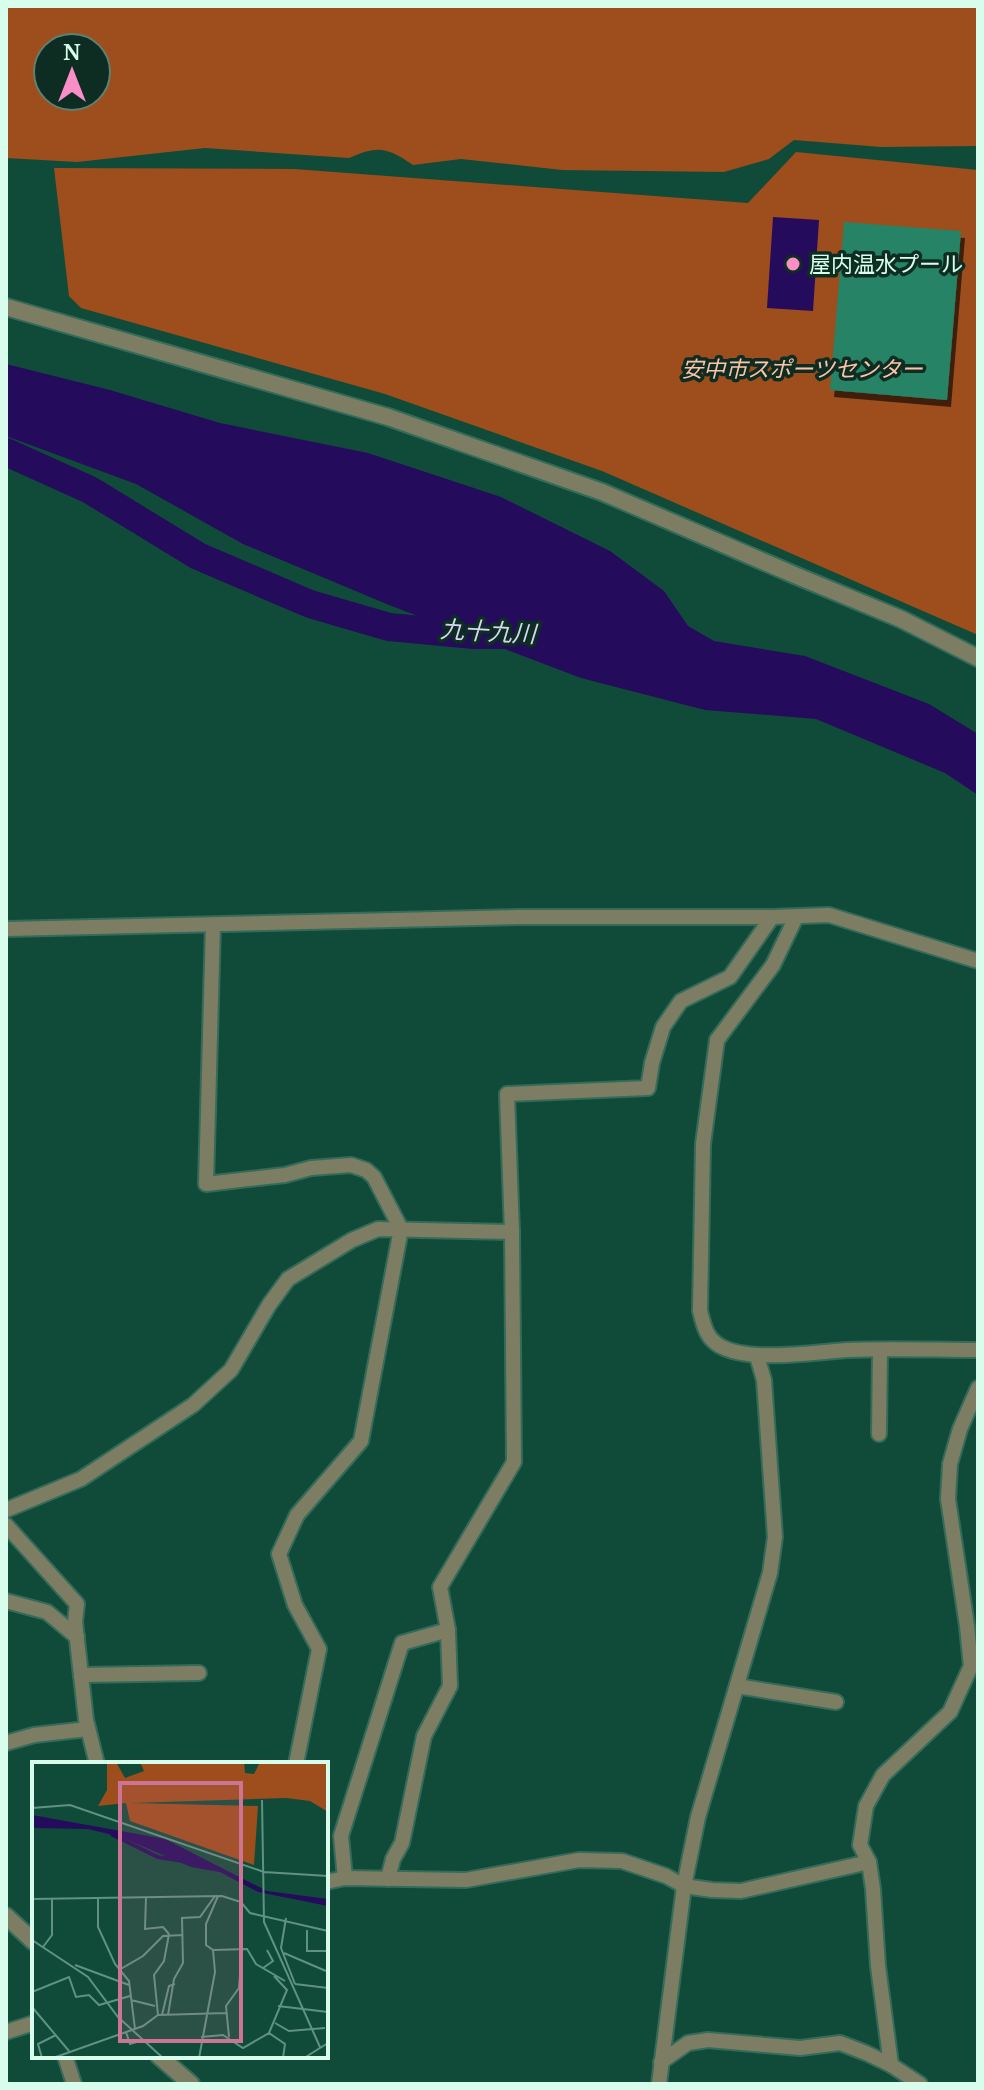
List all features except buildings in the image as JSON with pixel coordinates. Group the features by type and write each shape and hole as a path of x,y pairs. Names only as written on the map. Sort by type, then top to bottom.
{"street":[{"path":"6,307 388,417 602,492 901,619 978,658"},
{"path":"6,929 519,917 829,915 978,961"},
{"path":"388,1879 393,1859 402,1843 424,1736 450,1686 448,1630 440,1587 514,1462 507,1094 648,1088 663,1027 681,1001 730,977 772,917"},
{"path":"796,917 773,965 717,1040 703,1144 700,1311 705,1331 712,1341 723,1348 757,1356 880,1350 978,1350"},
{"path":"213,925 206,1184 351,1165 366,1170 374,1177 401,1229 361,1441 297,1515 279,1554 295,1605 319,1649 296,1762"},
{"path":"6,1510 81,1479 193,1405 231,1370 288,1279 352,1240 378,1229 512,1232"},
{"path":"879,1434 880,1350"},
{"path":"659,2084 684,1886 698,1817 770,1573 775,1537 764,1380 757,1356"},
{"path":"891,2065 878,1966 873,1889 869,1862 860,1845 866,1806 883,1775 950,1712 971,1666 948,1499 950,1464 960,1429 978,1388"},
{"path":"6,1525 77,1604 75,1622 88,1729 100,1762"},
{"path":"6,1601 47,1612 77,1637"},
{"path":"345,1878 341,1836 402,1643 448,1630"},
{"path":"81,1675 199,1673"},
{"path":"737,1686 836,1702"},
{"path":"6,1743 34,1735 88,1729"},
{"path":"328,1882 345,1878 466,1880 579,1860 622,1861 666,1876 684,1886 741,1891 869,1862"},
{"path":"6,1916 32,1940"},
{"path":"6,2032 32,2024"},
{"path":"661,2062 688,2043 708,2040 800,2048 840,2043 891,2065 920,2084"},
{"path":"66,2058 74,2084"},
{"path":"161,2058 191,2084"}],"green space":[{"path":"6,6 978,6 978,146 881,147 794,140 769,159 724,172 562,170 461,159 413,165 396,154 382,150 349,158 205,148 77,162 6,158"},
{"name":"安中市スポーツセンター","path":"796,152 978,170 978,635 602,471 385,394 81,308 69,296 54,168 294,169 748,203"}],"water":[{"name":"屋内温水プール","path":"773,217 819,220 813,311 767,308"},
{"path":"6,364 110,390 220,423 368,453 501,497 610,551 664,591 688,626 714,641 805,656 929,704 978,734 978,795 945,773 816,719 705,710 581,678 389,605 243,544 136,484 6,436"}],"waterway":[{"name":"九十九川","path":"6,452 90,490 198,556 310,604 389,627 501,635"}],"place":[{"name":"屋内温水プール","path":"793,264"}]}
